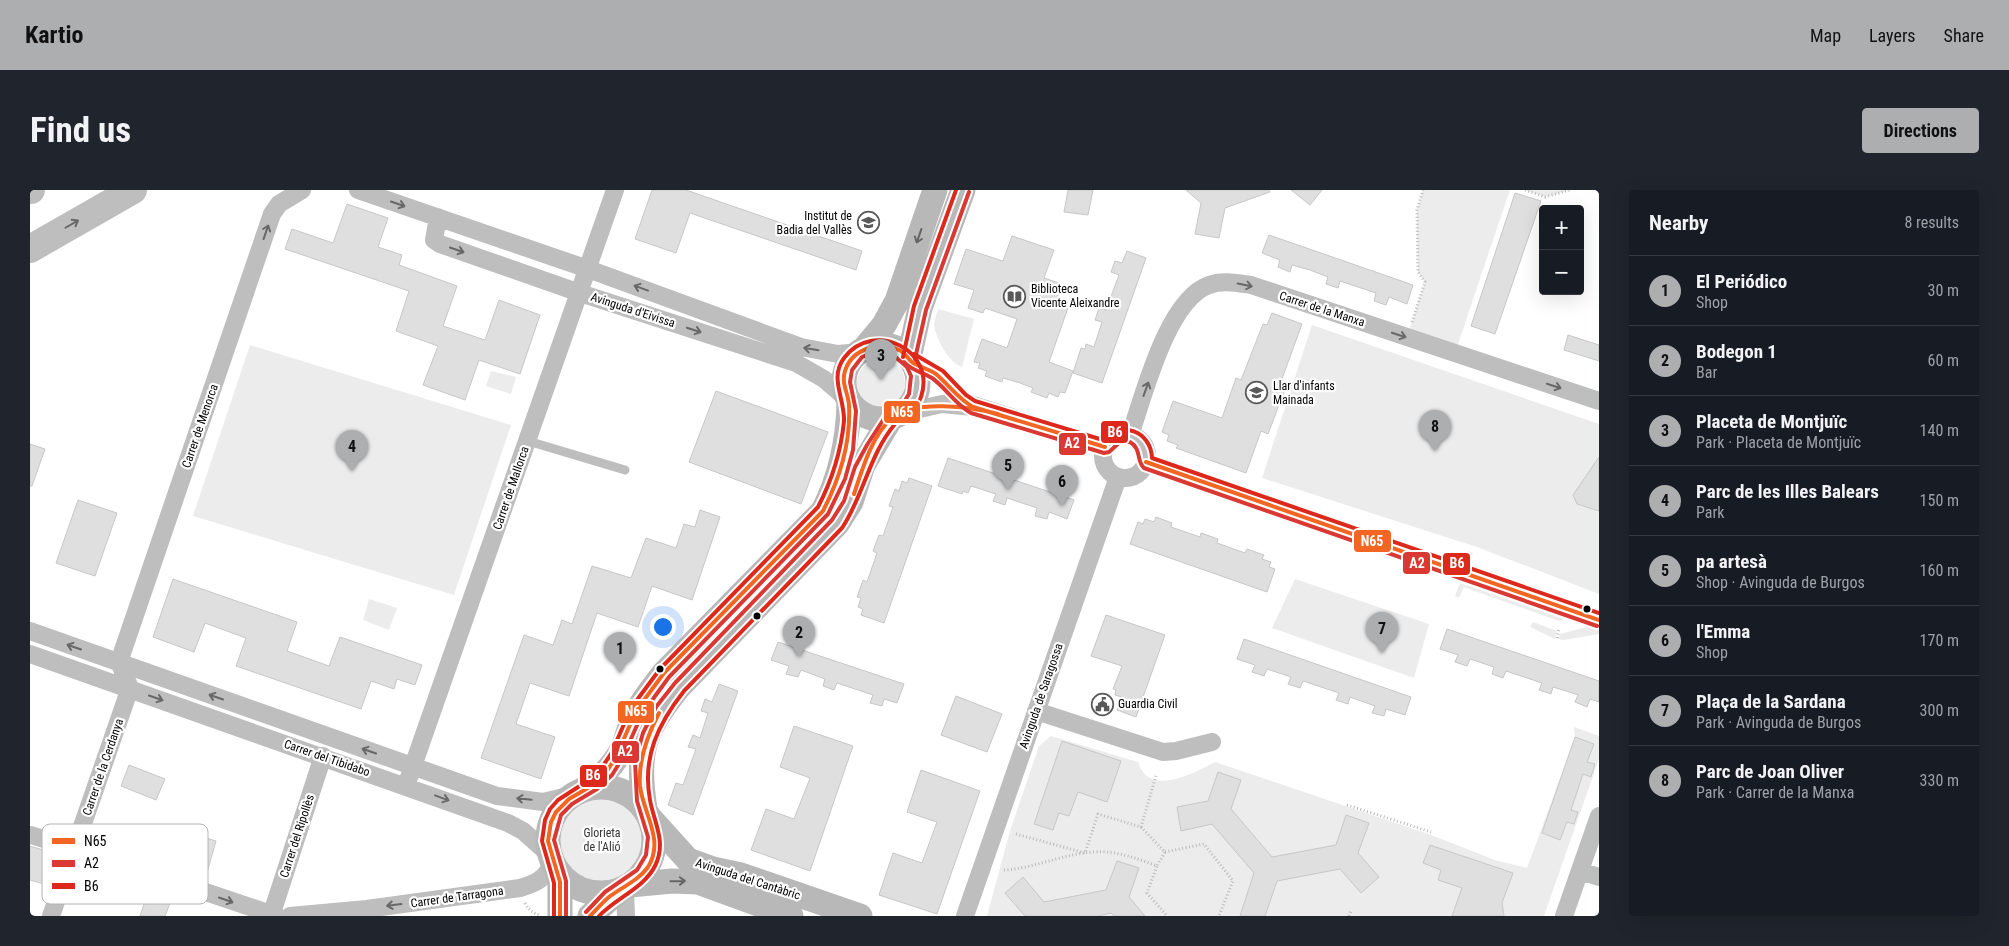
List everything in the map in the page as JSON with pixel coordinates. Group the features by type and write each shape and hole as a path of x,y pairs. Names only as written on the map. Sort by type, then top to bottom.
{"highway":[{"path":"30,249 133,190"}],"street":[{"name":"Carrer de Menorca","path":"124,675 272,214 279,204 302,190"},
{"path":"358,190 441,218"},
{"name":"Carrer de Mallorca","path":"406,786 615,190"},
{"path":"560,916 560,882 553,862 548,833 552,818 560,806 578,792 600,779 612,766 624,746 634,716 646,696 664,673 823,511 832,494 844,460 848,441 848,401 844,377 849,363 884,325 897,301 935,190"},
{"path":"590,916 641,876 650,863 654,841 640,778 641,761 652,725 663,707 679,687 838,524 851,502 863,466 897,415 915,398 918,379 911,360 920,308 963,190"},
{"name":"Avinguda d'Eivissa","path":"848,401 824,379 796,363 580,293 440,244 434,240 434,236 441,218 588,269 801,347 838,354 861,350"},
{"name":"Carrer de la Manxa","path":"1130,435 1166,334 1185,301 1195,292 1210,284 1229,282 1251,285 1599,401"},
{"path":"861,350 880,345 896,348 911,360 935,373 964,402 973,407"},
{"path":"848,401 860,414 883,420 942,404 973,407 1105,447"},
{"path":"1130,435 1142,442 1147,455 1146,462 1138,474 1132,477 1118,477 1111,473 1104,461 1105,447 1115,437 1130,435"},
{"path":"1146,462 1599,620"},
{"name":"Avinguda de Saragossa","path":"965,916 1118,477"},
{"name":"Carrer del Tibidabo","path":"30,631 124,675 323,756 508,822 523,831 553,862"},
{"name":"Carrer del Tibidabo","path":"30,654 94,676 124,675 413,766 497,796 543,802 578,792"},
{"path":"94,676 108,671 124,675"},
{"name":"Carrer de la Cerdanya","path":"82,824 124,675"},
{"path":"1036,711 1163,752 1176,751 1212,742"},
{"name":"Carrer del Ripollès","path":"271,916 323,756"},
{"path":"578,792 601,786 618,789 633,797 648,814"},
{"name":"Avinguda del Cantàbric","path":"648,814 688,860 713,869 741,875 860,916"},
{"path":"1564,916 1599,816"},
{"path":"553,862 566,880 578,888 592,892 607,893 625,888 672,881 698,882 791,916"},
{"name":"Carrer de Tarragona","path":"290,916 367,909 520,888 538,882 545,877 553,862"},
{"path":"1580,871 1599,877"},
{"path":"625,888 626,916"},
{"path":"208,894 271,916 277,916"},
{"name":"Carrer de la Cerdanya","path":"51,916 55,904"}],"lane":[{"path":"528,441 625,470"}],"path":[{"path":"1407,337 1425,282 1418,272 1417,210 1423,190"},
{"path":"1524,190 1545,197 1570,190"},
{"path":"1557,638 1559,628"},
{"path":"1141,827 1156,776"},
{"path":"1347,805 1431,832"},
{"path":"1085,853 1098,814 1141,827 1165,852"},
{"path":"1016,834 1085,853"},
{"path":"1167,916 1147,893 1157,866 1165,852 1204,844 1233,881 1219,916"},
{"path":"1004,870 1085,853 1106,852 1124,854 1157,866"},
{"path":"522,895 528,909 535,914 547,916"},
{"path":"1349,916 1351,910"}],"green space":[{"path":"1423,190 1510,190 1455,353 1407,337 1425,282 1418,272 1417,210"},
{"path":"1525,190 1570,190 1545,197"},
{"path":"938,309 974,319 962,367 952,361 937,337 934,325"},
{"path":"1312,325 1599,424 1599,594 1477,547 1262,478"},
{"path":"250,345 511,425 454,595 193,516"},
{"path":"876,359 886,359 898,366 905,378 905,388 898,400 886,407 876,407 868,403 861,396 857,388 857,378 861,370 868,363"},
{"path":"491,371 516,377 511,394 486,386"},
{"path":"1469,551 1473,553 1469,564 1542,589 1540,591 1464,563"},
{"path":"1295,579 1429,624 1414,678 1272,628"},
{"path":"1460,583 1564,619 1559,621 1464,587 1459,598 1455,596"},
{"path":"369,599 397,608 389,630 363,620"},
{"path":"1533,622 1557,631 1555,639 1530,627"},
{"path":"1587,627 1599,631 1599,634 1564,640 1558,639 1560,634"},
{"path":"1574,727 1599,736 1599,759 1544,916 987,916 1010,831 1039,746 1051,736 1138,762 1144,773 1152,779 1162,781 1173,780 1196,772 1215,762 1431,835 1495,860 1527,868 1575,737"},
{"name":"Glorieta de l'Alió","path":"602,796 619,799 633,809 643,823 646,840 643,857 633,871 619,881 602,884 585,881 571,871 561,857 558,840 561,823 571,809 585,799"}],"building":[{"path":"652,190 686,190 862,251 856,270 690,213 676,253 635,239"},
{"path":"1068,190 1093,190 1088,215 1064,212"},
{"path":"1186,190 1269,190 1270,192 1225,208 1219,238 1195,234 1201,203"},
{"path":"1291,190 1322,190 1310,205"},
{"path":"1515,193 1541,201 1495,334 1471,326"},
{"path":"347,204 388,218 378,247 402,255 399,265 457,286 443,326 485,340 499,300 540,315 520,374 479,360 465,400 423,385 438,346 396,331 409,291 285,249 292,229 333,243"},
{"path":"1269,235 1413,285 1407,304 1389,297 1386,305 1374,301 1376,293 1340,281 1338,288 1326,284 1328,277 1292,265 1290,272 1278,267 1280,260 1262,253"},
{"name":"Biblioteca Vicente Aleixandre","path":"1012,236 1054,250 1044,278 1062,284 1056,301 1069,305 1049,362 1073,371 1065,393 1060,392 1058,397 1049,393 1047,398 1031,392 1033,388 1020,383 1003,378 1002,382 985,376 987,371 978,368 980,363 974,362 982,339 1007,348 1017,319 985,308 983,313 968,308 974,290 954,284 966,249 1003,261"},
{"path":"1127,251 1146,258 1102,383 1073,373 1081,348 1085,349 1086,344 1094,347 1102,322 1095,320 1099,308 1106,310 1119,275 1111,272 1115,261 1122,263"},
{"name":"Llar d'infants Mainada","path":"1272,313 1302,324 1279,387 1285,389 1268,434 1261,431 1246,473 1176,448 1178,445 1167,441 1169,435 1162,432 1173,401 1222,418 1236,378 1241,380 1263,324 1267,325"},
{"path":"1568,335 1599,345 1599,361 1564,350"},
{"path":"716,391 828,432 801,504 689,462"},
{"path":"30,444 45,449 32,486 30,486"},
{"path":"1599,457 1599,511 1577,504 1573,495"},
{"path":"948,458 1074,500 1067,519 1049,512 1047,519 1035,516 1037,508 1007,498 1005,505 993,501 996,494 971,486 968,493 963,491 962,494 938,486"},
{"path":"909,478 932,486 884,623 861,615 863,609 858,607 861,598 857,597 863,580 867,582 877,553 873,551 879,535 883,536 893,507 889,506 895,489 899,491 902,481 907,483"},
{"path":"78,500 117,513 95,576 56,563"},
{"path":"700,510 720,517 692,600 652,586 638,627 597,613 569,696 530,683 516,724 555,737 541,779 481,758 524,635 553,645 562,620 572,624 592,566 631,578 646,538 676,548 684,524 695,527"},
{"path":"1156,517 1172,523 1171,527 1200,537 1201,533 1218,539 1217,543 1245,553 1247,549 1264,555 1262,559 1271,562 1269,567 1275,569 1267,592 1130,544 1138,522 1143,524 1145,519 1154,522"},
{"path":"173,579 297,622 287,651 329,666 340,637 422,665 415,685 397,679 394,689 371,681 361,709 236,666 246,638 205,623 194,652 153,637"},
{"path":"1106,615 1165,635 1136,717 1117,710 1122,697 1115,695 1116,690 1113,689 1122,666 1091,656"},
{"path":"1447,629 1599,681 1599,702 1590,699 1587,707 1575,702 1578,695 1553,687 1551,694 1539,690 1542,683 1506,671 1503,678 1492,674 1494,667 1470,659 1467,666 1455,662 1458,655 1440,649"},
{"path":"1244,639 1411,697 1405,715 1386,709 1384,716 1372,713 1375,706 1350,697 1348,704 1336,700 1339,693 1303,681 1300,688 1288,684 1291,677 1267,669 1264,676 1252,672 1255,665 1237,659"},
{"path":"778,642 904,684 897,703 884,699 882,706 870,703 873,695 837,683 834,690 823,686 825,679 801,670 798,677 786,674 789,666 771,660"},
{"path":"719,684 738,691 693,815 668,805 676,783 683,785 696,749 688,747 693,735 700,738 708,713 701,711 705,699 712,702"},
{"path":"956,696 1002,714 987,752 941,735"},
{"path":"794,726 853,746 810,871 751,850 766,809 794,819 810,778 780,767"},
{"path":"1575,737 1594,744 1587,762 1595,764 1591,777 1583,774 1571,810 1578,812 1574,824 1567,822 1560,840 1542,833"},
{"path":"1062,741 1121,761 1107,802 1078,792 1069,816 1059,813 1053,830 1034,824"},
{"path":"129,765 165,779 156,800 121,786"},
{"path":"921,770 980,791 937,914 879,895 893,853 922,863 937,822 907,812"},
{"path":"1218,772 1241,780 1231,809 1272,857 1336,845 1346,815 1369,823 1358,853 1379,877 1361,893 1340,869 1277,881 1265,916 1240,916 1254,873 1212,824 1181,831 1177,807 1208,801"},
{"path":"208,838 216,841 208,869"},
{"path":"1430,845 1513,873 1502,903 1504,916 1452,916 1462,888 1438,880 1441,870 1423,863"},
{"path":"30,846 42,850 42,883 30,880"},
{"path":"1117,861 1139,868 1129,897 1145,916 1114,916 1111,913 1098,916 1025,916 1005,893 1023,877 1044,902 1106,890"},
{"path":"144,904 170,904 165,916 140,916"}],"transit line":[{"name":"B6","path":"903,357 914,306 956,190"},
{"name":"A2","path":"915,359 926,310 969,192"},
{"name":"B6","path":"554,916 554,883 542,841 545,820 550,809 558,800 589,780 602,767 611,754 631,708 660,669 818,507 828,487 841,444 844,413 838,373 844,358 856,347 871,341 885,341 899,345 911,354 920,366 923,380 921,397 917,406 895,424 886,436 850,515 842,528 684,691 675,703 654,742 648,769 650,800 660,841 660,849 655,866 644,881 599,916"},
{"name":"N65","path":"560,916 560,882 548,841 551,822 556,812 569,799 593,785 607,771 616,757 636,711 664,673 823,511 835,486 846,446 849,405 844,376 849,363 854,357 869,348 877,346 893,348 903,352 915,364 936,374 958,396 973,407 1105,447"},
{"name":"A2","path":"566,916 566,881 554,840 561,815 572,804 597,789 612,775 622,759 642,714 669,677 828,514 845,479 853,450 856,411 850,382 852,370 862,357 872,353 892,354 907,367 911,376 909,394 904,402 887,414 867,445 855,467 844,501 832,520 675,683 656,707 643,733 635,761 637,801 648,837 646,855 637,870 605,892 586,912"},
{"name":"B6","path":"914,354 943,371 966,395 975,401 1103,440 1110,434 1118,431 1134,431 1146,441 1152,458 1599,613"},
{"name":"A2","path":"904,362 932,378 971,413 1104,453 1109,452 1120,442 1130,442 1138,451 1140,462 1144,468 1597,626"},
{"name":"N65","path":"854,494 873,443 885,425 902,412 914,408 944,406 998,414"},
{"name":"N65","path":"1146,462 1599,620"},
{"name":"N65","path":"590,916 609,897 640,876 648,867 653,857 654,837 642,796 640,767 644,748 659,713"}],"place":[{"name":"Institut de Badia del Vallès","path":"868,223"},
{"name":"Biblioteca Vicente Aleixandre","path":"1015,296"},
{"name":"Placeta de Montjuïc","path":"881,380"},
{"name":"Llar d'infants Mainada","path":"1257,393"},
{"name":"Parc de Joan Oliver","path":"1435,451"},
{"name":"Parc de les Illes Balears","path":"352,471"},
{"name":"pa artesà","path":"1008,490"},
{"name":"l'Emma","path":"1062,506"},
{"name":"Plaça de la Sardana","path":"1382,653"},
{"name":"Bodegon 1","path":"799,657"},
{"name":"El Periódico","path":"620,673"},
{"name":"Guardia Civil","path":"1102,704"}]}
